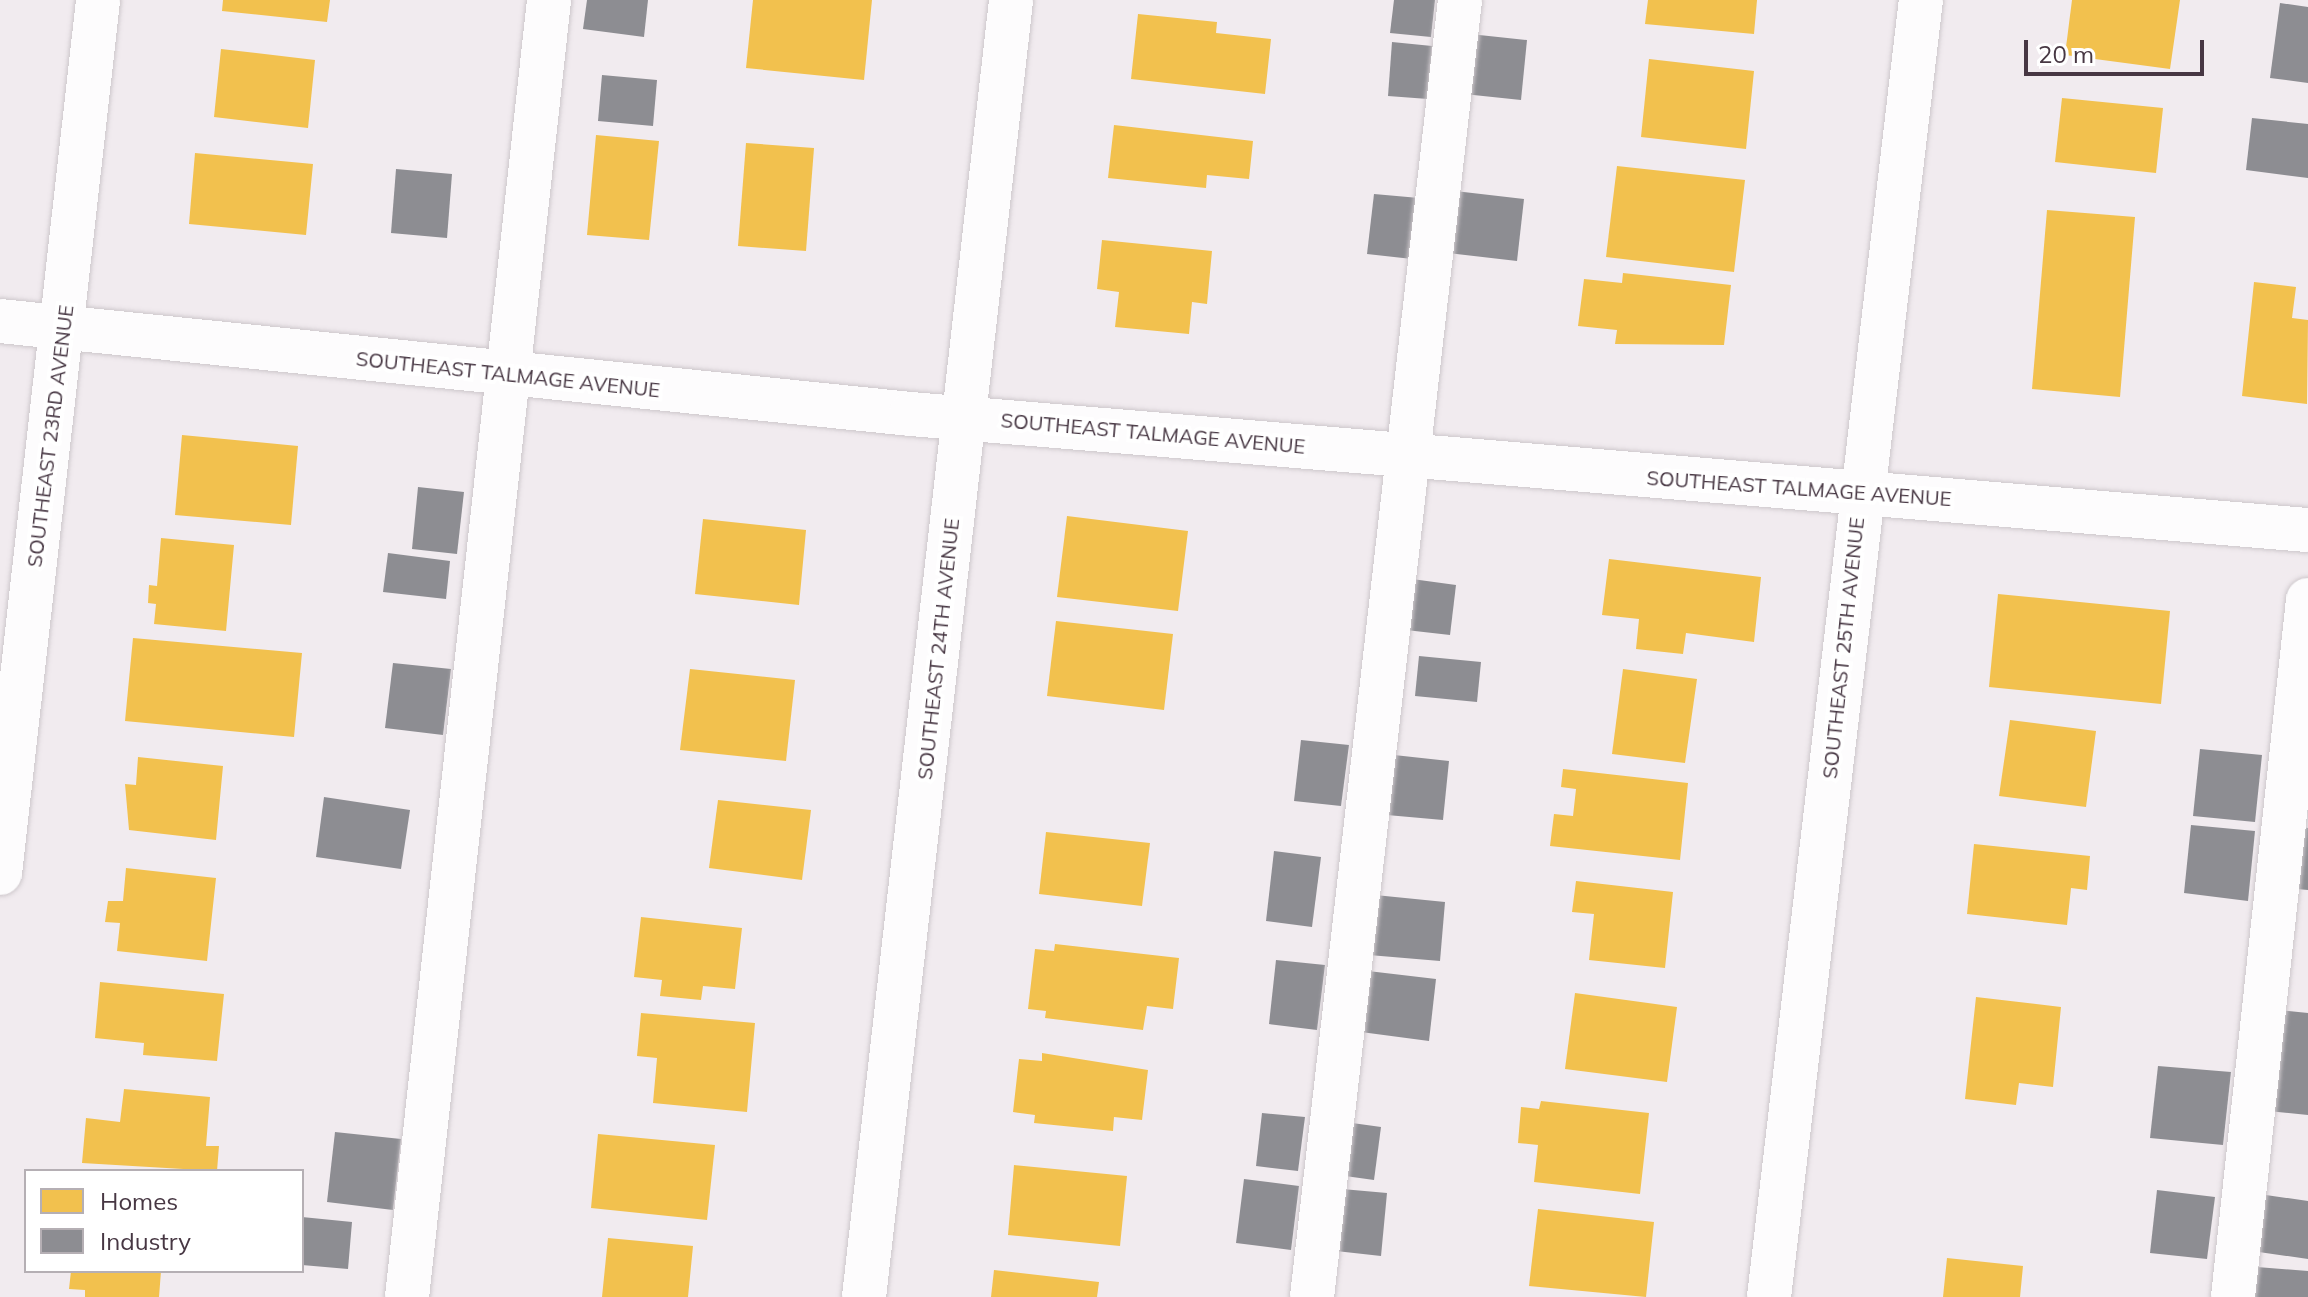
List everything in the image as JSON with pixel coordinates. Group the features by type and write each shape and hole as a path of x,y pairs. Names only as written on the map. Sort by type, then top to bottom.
{"street":[{"name":"SOUTHEAST 23RD AVENUE","path":"0,873 98,0"},
{"path":"407,1297 549,0"},
{"name":"SOUTHEAST 24TH AVENUE","path":"864,1297 1011,0"},
{"path":"1312,1297 1460,0"},
{"name":"SOUTHEAST 25TH AVENUE","path":"1769,1297 1860,493 1921,0"},
{"name":"SOUTHEAST TALMAGE AVENUE","path":"0,321 507,376 1406,457 2308,530"},
{"path":"2233,1297 2308,600"}],"building: Homes":[{"path":"223,0 330,0 327,22 222,11"},
{"path":"753,0 872,0 864,80 746,68"},
{"path":"1648,0 1757,0 1754,34 1645,24"},
{"path":"2072,0 2180,0 2170,69 2065,55"},
{"path":"1138,14 1217,22 1216,33 1271,39 1265,94 1131,79"},
{"path":"221,49 315,60 308,128 214,117"},
{"path":"1649,59 1754,71 1746,149 1641,137"},
{"path":"2062,98 2163,108 2156,173 2055,162"},
{"path":"1114,125 1253,141 1249,179 1207,175 1206,188 1108,178"},
{"path":"596,135 659,141 649,240 587,235"},
{"path":"746,143 814,148 806,251 738,246"},
{"path":"195,153 313,164 306,235 189,224"},
{"path":"1617,166 1745,180 1734,272 1606,257"},
{"path":"2047,210 2135,217 2120,397 2032,389"},
{"path":"1102,240 1212,251 1207,304 1192,302 1189,334 1115,327 1119,292 1097,289"},
{"path":"1623,273 1731,285 1724,345 1615,344 1617,330 1578,326 1584,279 1622,283"},
{"path":"2254,282 2296,287 2292,318 2308,320 2307,404 2242,396"},
{"path":"182,435 298,446 291,525 175,515"},
{"path":"1067,516 1188,531 1178,611 1057,597"},
{"path":"703,519 806,530 799,605 695,594"},
{"path":"161,538 234,545 226,631 154,624 156,604 148,603 149,585 157,586"},
{"path":"1609,559 1761,577 1754,642 1686,633 1683,654 1636,649 1639,619 1602,615"},
{"path":"1998,594 2170,611 2161,704 1989,687"},
{"path":"1056,621 1173,634 1164,710 1047,696"},
{"path":"133,638 302,653 294,737 125,721"},
{"path":"690,669 795,680 786,761 680,750"},
{"path":"1623,669 1697,679 1685,763 1612,754"},
{"path":"2010,720 2096,731 2086,807 1999,796"},
{"path":"138,757 223,766 216,840 129,830 125,784 136,785"},
{"path":"1563,769 1688,783 1680,860 1550,846 1554,814 1573,816 1576,789 1561,787"},
{"path":"718,800 811,810 802,880 709,868"},
{"path":"1046,832 1150,843 1142,906 1039,894"},
{"path":"1974,844 2090,856 2087,890 2071,888 2067,925 1967,914"},
{"path":"126,868 216,878 207,961 117,951 120,923 105,922 108,901 123,901"},
{"path":"1576,881 1673,892 1665,968 1589,960 1594,914 1572,912"},
{"path":"641,917 742,928 735,989 703,986 701,1000 660,996 662,980 634,977"},
{"path":"1055,944 1179,958 1173,1009 1147,1006 1143,1030 1045,1018 1046,1011 1028,1009 1035,949 1054,951"},
{"path":"100,982 224,994 217,1061 143,1055 144,1043 95,1038"},
{"path":"1575,993 1677,1007 1667,1082 1565,1069"},
{"path":"1976,997 2061,1007 2053,1087 2019,1083 2016,1105 1965,1099"},
{"path":"641,1013 755,1023 747,1112 653,1103 657,1058 637,1056"},
{"path":"1042,1053 1148,1070 1142,1120 1114,1117 1113,1131 1034,1123 1035,1115 1013,1112 1019,1059 1042,1061"},
{"path":"124,1089 210,1097 206,1146 219,1146 217,1169 82,1163 86,1118 120,1122"},
{"path":"1541,1101 1649,1113 1640,1194 1534,1182 1538,1145 1518,1143 1521,1107 1539,1109"},
{"path":"598,1134 715,1145 707,1220 591,1208"},
{"path":"1014,1165 1127,1176 1120,1246 1008,1235"},
{"path":"1538,1209 1654,1222 1646,1297 1529,1286"},
{"path":"608,1238 693,1246 688,1297 602,1297"},
{"path":"1947,1258 2023,1266 2020,1297 1943,1297"},
{"path":"994,1270 1099,1282 1097,1297 991,1297"},
{"path":"71,1273 161,1273 159,1297 85,1297 85,1290 69,1289"}],"building: Industry":[{"path":"587,0 648,0 644,37 583,29"},
{"path":"1394,0 1435,0 1431,37 1390,33"},
{"path":"2280,3 2308,7 2308,83 2270,78"},
{"path":"1470,34 1527,40 1521,100 1464,94"},
{"path":"1392,42 1432,46 1428,99 1388,96"},
{"path":"602,75 657,80 653,126 598,121"},
{"path":"2252,118 2308,124 2308,178 2246,170"},
{"path":"396,169 452,174 447,238 391,233"},
{"path":"1455,191 1524,199 1517,261 1448,253"},
{"path":"1374,194 1419,198 1412,259 1367,254"},
{"path":"418,487 464,492 457,554 412,549"},
{"path":"388,553 450,561 446,599 383,592"},
{"path":"1412,579 1456,585 1450,635 1406,630"},
{"path":"1419,656 1481,662 1477,702 1415,696"},
{"path":"393,663 451,669 443,735 385,728"},
{"path":"1301,740 1349,745 1341,806 1294,801"},
{"path":"2200,749 2262,755 2255,822 2193,816"},
{"path":"1394,755 1449,761 1443,820 1387,815"},
{"path":"324,797 410,810 401,869 316,857"},
{"path":"2191,825 2255,831 2248,901 2184,893"},
{"path":"2302,827 2308,828 2308,890 2297,889"},
{"path":"1274,851 1321,857 1312,927 1266,921"},
{"path":"1375,895 1445,902 1440,961 1369,955"},
{"path":"1276,960 1325,965 1317,1030 1269,1024"},
{"path":"1368,971 1436,979 1429,1041 1361,1032"},
{"path":"2278,1010 2308,1013 2308,1115 2268,1111"},
{"path":"2158,1066 2231,1072 2223,1145 2150,1138"},
{"path":"1262,1113 1305,1117 1298,1171 1256,1166"},
{"path":"1345,1122 1381,1127 1374,1180 1338,1175"},
{"path":"335,1132 401,1139 393,1210 327,1202"},
{"path":"1244,1179 1299,1186 1291,1250 1236,1243"},
{"path":"1342,1189 1387,1193 1381,1256 1336,1251"},
{"path":"2157,1190 2215,1197 2207,1259 2150,1253"},
{"path":"2259,1194 2308,1201 2308,1259 2252,1251"},
{"path":"304,1217 352,1222 348,1269 304,1265"},
{"path":"2257,1267 2308,1271 2308,1297 2254,1297"}]}
